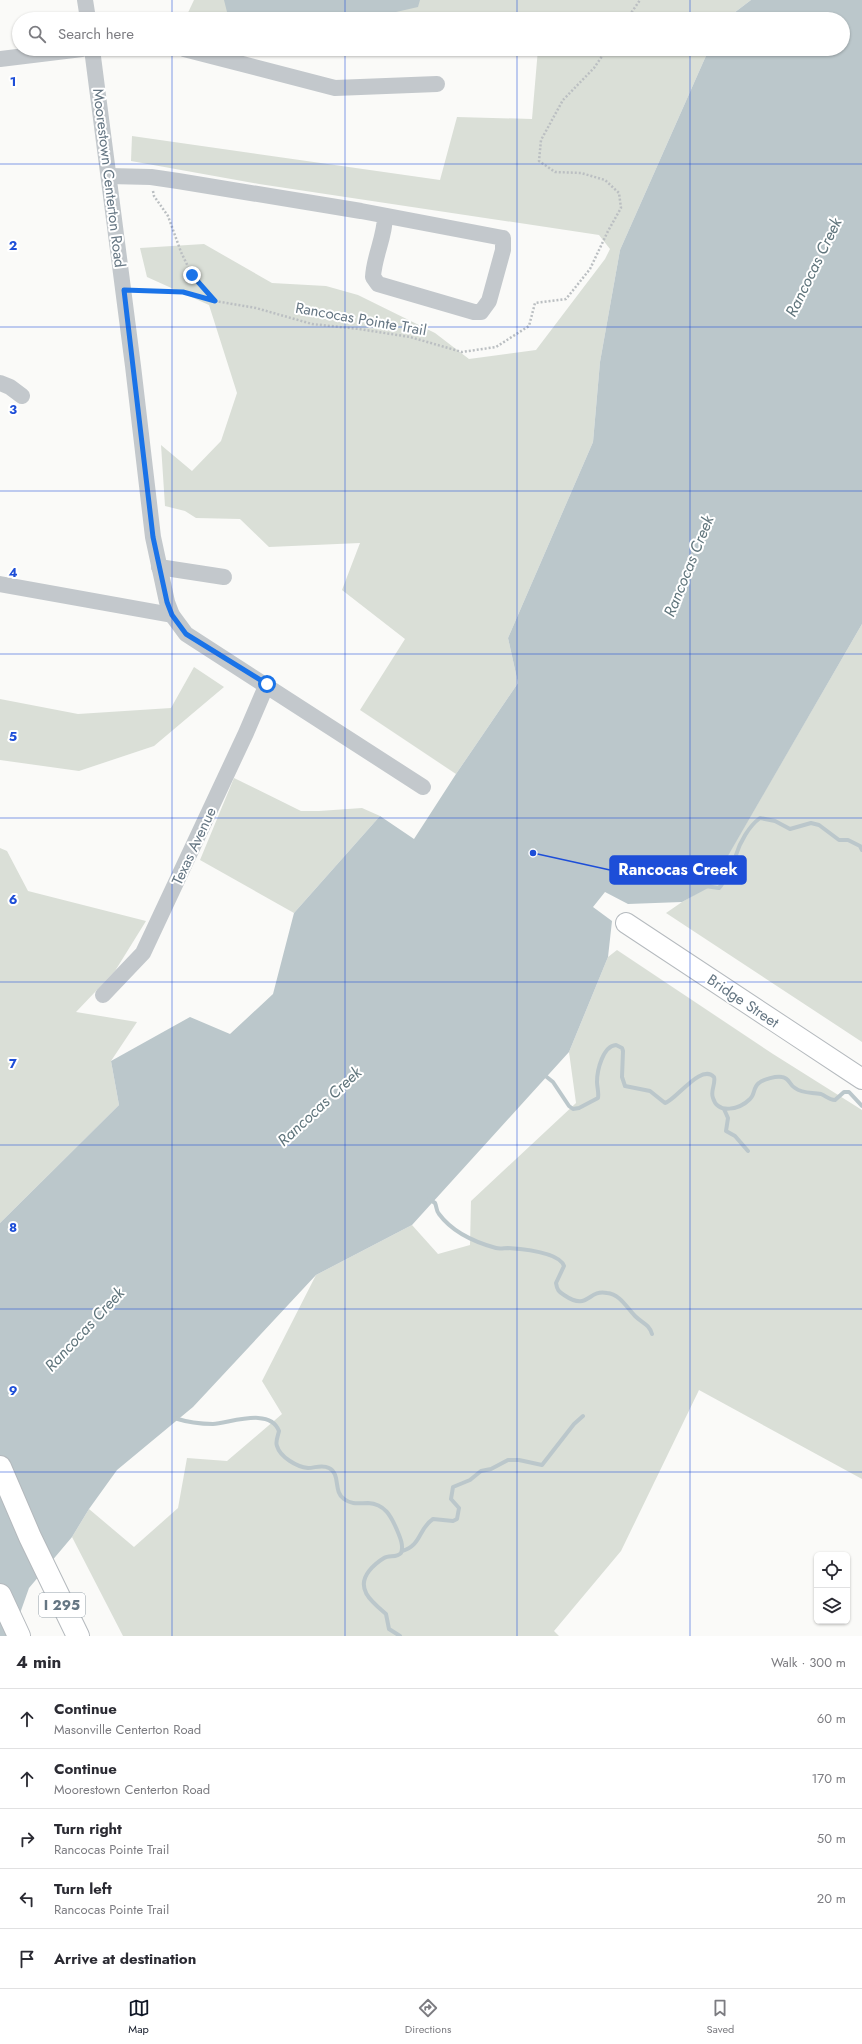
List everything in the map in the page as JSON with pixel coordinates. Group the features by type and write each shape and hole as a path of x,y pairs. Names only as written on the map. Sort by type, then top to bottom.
{"highway":[{"name":"I 295","path":"0,1467 33,1543 77,1634"},
{"path":"0,1595 19,1636"}],"main road":[{"name":"Bridge Street","path":"626,922 862,1079"}],"street":[{"path":"85,0 87,12"},
{"path":"0,59 25,56"},
{"name":"Moorestown Centerton Road","path":"93,56 124,290 153,537 159,567 172,615"},
{"path":"211,56 335,88 437,84"},
{"path":"109,176 151,177 385,216 503,238 503,250 489,301 485,308 481,312 474,312 378,284 373,277 373,269 383,236 385,216"},
{"path":"0,383 10,387 22,396"},
{"path":"159,567 224,578"},
{"path":"0,584 172,615 186,634 267,684 423,786"},
{"name":"Texas Avenue","path":"103,995 144,953 246,733 267,684"}],"path":[{"path":"632,12 640,0"},
{"name":"Rancocas Pointe Trail","path":"124,290 183,292 215,301 256,308 312,324 359,329 410,337 462,352 496,347 529,326 535,304 566,299 590,269 621,208 619,192 605,180 581,173 555,172 539,161 541,140 563,100 594,68 602,56"},
{"path":"151,177 154,196 168,216 181,252 192,275 215,301"}],"shaded area":[{"path":"194,0 751,0 735,12 188,12"},
{"path":"537,56 706,56 620,250 600,362 593,442 508,638 518,683 456,774 360,710 405,639 342,590 360,543 269,547 240,519 196,518 185,511 165,506 161,445 192,471 221,441 237,393 209,305 147,277 140,248 204,244 272,283 326,286 358,295 435,333 469,359 536,350 605,259 610,249 599,235 259,184 131,161 132,136 440,180 457,117 532,119"},
{"path":"862,624 862,1042 666,913 710,886"},
{"path":"194,667 224,687 154,746 79,771 0,760 0,699 78,714 171,708"},
{"path":"234,778 301,811 362,808 380,816 294,913 200,860"},
{"path":"0,848 7,851 28,891 146,921 115,971 76,1012 137,1022 111,1061 119,1105 0,1223"},
{"path":"617,950 773,1054 862,1110 862,1479 699,1390 621,1551 554,1631 559,1636 123,1636 72,1537 89,1509 134,1547 178,1508 187,1458 227,1461 282,1414 262,1381 316,1275 412,1225 438,1254 470,1245 471,1201 576,1103 569,1052 608,957"}],"water":[{"path":"224,0 420,0 418,7 396,12 227,12"},
{"path":"751,0 862,0 862,624 710,887 682,902 628,904 605,892 593,907 612,921 608,957 569,1052 412,1225 316,1275 193,1407 117,1470 89,1509 72,1537 29,1588 12,1636 0,1636 0,1223 119,1105 111,1061 190,1017 230,1034 273,994 294,913 380,816 414,839 518,683 508,638 593,442 600,362 620,250 706,56 850,56 850,12 735,12"}],"waterway":[{"path":"705,886 719,888 730,869 739,866 740,863 736,855 740,845 745,835 760,818 775,821 790,829 811,823 819,825 839,840 848,840 860,846 862,850"},
{"path":"543,1074 553,1082 569,1106 573,1109 579,1108 598,1098 598,1071 602,1059 604,1054 611,1046 616,1045 622,1048 623,1051 622,1077 625,1086 650,1091 665,1103 696,1078 709,1074 714,1077 712,1095 719,1107 730,1109 746,1103 752,1097 759,1083 773,1077 785,1078 798,1090 821,1094 833,1100 844,1092 849,1092 862,1106"},
{"path":"724,1109 728,1118 726,1131 735,1136 748,1151"},
{"path":"429,1199 435,1203 438,1213 445,1221 457,1232 472,1240 496,1248 531,1250 555,1257 561,1261 564,1266 556,1283 561,1293 572,1300 578,1301 583,1301 595,1294 612,1294 623,1302 635,1316 647,1326 652,1334"},
{"path":"402,1551 417,1541 425,1527 433,1519 453,1521 457,1519 459,1508 451,1499 453,1487 470,1480 481,1471 491,1469 508,1460 519,1460 542,1465 574,1424 583,1416"},
{"path":"174,1418 203,1424 213,1424 249,1418 267,1420 274,1424 279,1431 276,1444 285,1458 294,1464 308,1468 318,1466 329,1468 335,1474 339,1492 344,1499 353,1503 368,1503 383,1508 390,1516 397,1530 402,1544 401,1553 399,1555 386,1557 372,1567 365,1578 364,1584 367,1595 375,1605 386,1614 389,1629 400,1636"}],"place":[{"name":"Rancocas Creek","path":"533,853"}],"route":[{"path":"192,275 215,301 183,292 124,290 153,537 167,602 177,623 186,634 267,684"}]}
